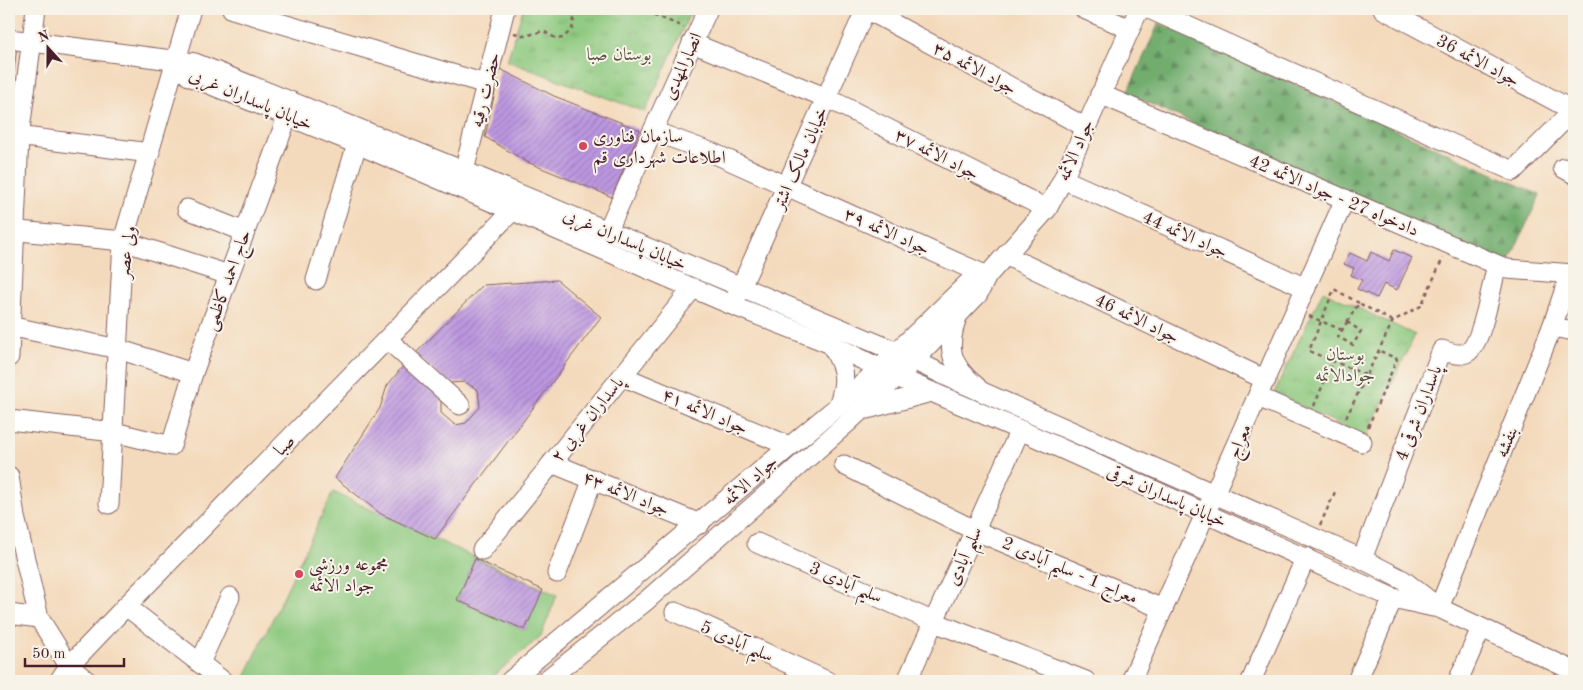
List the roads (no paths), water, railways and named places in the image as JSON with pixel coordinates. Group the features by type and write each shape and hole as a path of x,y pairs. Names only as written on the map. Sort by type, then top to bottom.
{"street":[{"path":"9,357 14,136 36,9"},
{"name":"ولی عصر","path":"109,504 123,241 191,9"},
{"name":"حضرت رقیه","path":"464,171 506,9"},
{"name":"انصارالمهدی","path":"607,232 708,9"},
{"name":"خیابان مالک اشتر","path":"732,305 788,186 866,9"},
{"name":"جواد الائمه ۳۵","path":"866,9 1085,127"},
{"path":"1084,9 1130,29"},
{"name":"جواد الائمه","path":"510,681 700,524 838,406 889,373 914,361 978,294 987,276 1047,210 1063,179 1139,9"},
{"path":"1148,9 1513,171 1574,110"},
{"name":"جواد الائمه 36","path":"1383,9 1574,110"},
{"path":"237,10 486,84"},
{"name":"جواد الائمه ۳۷","path":"695,38 827,98 1047,210"},
{"path":"9,39 175,62"},
{"name":"خیابان پاسداران غربی","path":"175,62 189,76 358,144 732,305 831,344 889,373"},
{"name":"خیابان پاسداران غربی","path":"175,62 195,63 464,171 897,352 914,361"},
{"name":"دادخواه 27 - جواد الائمه 42","path":"1100,94 1507,269 1572,274"},
{"name":"حاج احمد کاظمی","path":"114,432 171,446 193,373 288,115"},
{"name":"جواد الائمه ۳۹","path":"653,131 713,153 987,276"},
{"path":"14,136 150,153"},
{"path":"316,280 358,144"},
{"name":"جواد الائمه 44","path":"1063,179 1306,288"},
{"name":"معراج","path":"1131,681 1345,199"},
{"path":"187,208 245,232"},
{"name":"صبا","path":"59,681 69,666 126,606 512,211"},
{"path":"12,230 123,241 229,275"},
{"name":"جواد الائمه 46","path":"1007,256 1266,380"},
{"name":"پاسداران شرقی 4","path":"1362,559 1442,350 1456,354 1466,353 1473,348 1479,335 1497,264"},
{"name":"بنفشه","path":"1439,608 1572,274"},
{"name":"جواد الائمه","path":"553,680 647,600 859,412 889,373 897,352 969,282 987,276"},
{"name":"پاسداران غربی ۲","path":"482,550 693,288"},
{"path":"959,312 950,338 952,356 955,363 970,382 985,394"},
{"path":"9,326 118,349 193,373"},
{"path":"1552,327 1574,332"},
{"path":"387,339 460,405"},
{"path":"831,344 842,363 844,378 844,388 838,406"},
{"name":"خیابان پاسداران شرقی","path":"914,361 1362,559 1403,580 1439,608 1574,671"},
{"name":"خیابان پاسداران شرقی","path":"889,373 1306,557 1393,598 1439,608"},
{"name":"جواد الائمه ۴۱","path":"622,376 789,446"},
{"path":"859,412 885,403 931,392"},
{"path":"1258,397 1362,442"},
{"path":"9,420 114,432"},
{"name":"سلیم آبادی","path":"907,681 1020,430"},
{"name":"جواد الائمه ۴۳","path":"552,462 700,524"},
{"name":"معراج 1 - سلیم آبادی 2","path":"844,465 976,531 1164,609"},
{"path":"9,476 12,517 39,618 69,666 87,681"},
{"path":"557,573 593,479"},
{"name":"سلیم آبادی 3","path":"757,543 934,622 1086,681"},
{"path":"1251,681 1306,557"},
{"path":"200,664 230,598"},
{"path":"1356,681 1393,598"},
{"path":"126,606 223,681"},
{"name":"سلیم آبادی 5","path":"675,612 826,681"},
{"path":"9,614 39,618"},
{"path":"1458,681 1480,628"}],"place":[{"name":"سازمان فناوری اطلاعات شهرداری قم","path":"583,146"},
{"name":"مجموعه ورزشی جواد الائمه","path":"299,574"}],"park label":[{"name":"بوستان صبا","path":"619,54"},
{"name":"بوستان جوادالائمه","path":"1345,364"}]}
